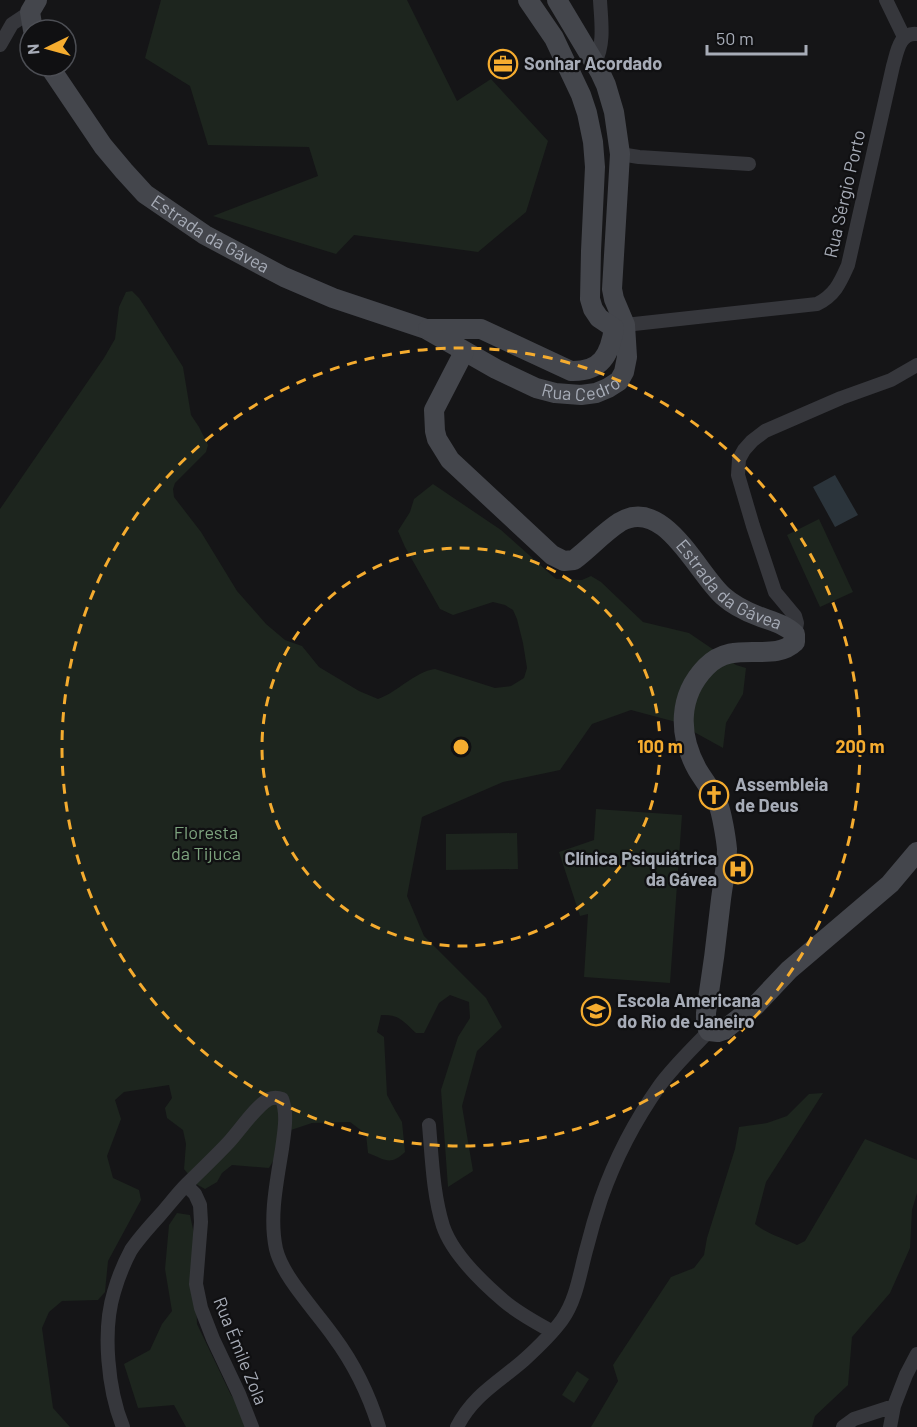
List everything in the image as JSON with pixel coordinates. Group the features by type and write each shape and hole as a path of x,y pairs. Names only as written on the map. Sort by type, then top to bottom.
{"street":[{"path":"528,0 554,38 572,74 587,113 595,166 590,299 599,318 619,326"},
{"name":"Rua Cedro","path":"464,352 536,388 555,393 581,395 596,393 619,381 624,372 627,357 612,289 620,157 614,111 606,85 595,62 557,0"},
{"path":"572,74 582,76 595,62 600,49 602,29 600,0"},
{"path":"886,0 910,36"},
{"path":"0,45 12,24 34,14"},
{"name":"Rua Sérgio Porto","path":"619,326 817,304 828,299 839,285 848,265 893,66 899,45 910,36"},
{"name":"Estrada da Gávea","path":"57,78 103,146 145,194 205,235 284,277 333,298 426,329 464,352 434,410 437,439 450,460 552,555 564,561 574,560 622,521 646,517 666,528 697,563 708,581 734,605 786,626 795,634 795,642 783,650 744,651 721,656 708,664 698,676 686,699 684,720 691,756 720,808 727,849 706,1013 709,1031"},
{"path":"581,95 593,82 606,85"},
{"path":"593,142 597,147 611,150 620,157 749,164"},
{"path":"595,166 606,162 613,164 620,157"},
{"name":"Rua Cedro","path":"481,329 571,371 582,371 591,368 607,356 619,326"},
{"name":"Estrada da Gávea","path":"426,329 481,329"},
{"path":"795,634 797,623 795,616 775,592 753,526 738,475 739,459 752,441 765,431 841,398 891,380 917,365"},
{"path":"457,1427 473,1401 525,1359 562,1320 578,1285 587,1244 602,1197 621,1151 661,1083 709,1031 724,1030 756,1005 789,970 890,884 917,852"},
{"path":"123,1427 113,1394 109,1365 109,1317 113,1295 131,1251 186,1185 212,1161 259,1107 276,1097 282,1099 285,1106 285,1126 273,1230 277,1252 285,1271 350,1360 365,1390 379,1427"},
{"path":"429,1125 436,1200 444,1228 453,1247 505,1302 551,1331"},
{"name":"Rua Émile Zola","path":"186,1185 195,1194 200,1205 201,1222 196,1284 201,1308 252,1427"},
{"path":"890,1427 894,1406 917,1354"},
{"path":"843,1427 854,1419 894,1406"}],"green space":[{"path":"161,0 407,0 457,101 491,79 548,141 526,212 478,252 354,235 336,254 213,216 318,176 309,147 208,145 190,86 145,58"},
{"name":"Floresta da Tijuca","path":"132,291 139,298 183,367 191,415 208,445 206,452 175,483 174,497 201,532 237,591 266,624 285,640 302,646 319,667 359,691 378,699 420,674 435,669 495,688 511,686 524,678 527,668 523,643 513,610 493,602 453,615 440,609 405,547 398,531 410,512 414,499 433,484 501,530 556,579 582,580 591,576 601,582 643,622 689,633 736,665 746,668 743,694 726,723 723,748 676,722 631,710 592,724 560,770 503,782 422,817 407,896 424,936 486,998 502,1027 477,1051 462,1106 473,1171 448,1187 441,1090 458,1037 470,1018 469,1002 450,995 439,1003 424,1033 416,1033 397,1017 381,1015 377,1032 384,1037 387,1095 402,1122 405,1152 395,1159 388,1160 368,1153 366,1134 350,1122 312,1123 291,1130 269,1168 232,1165 222,1173 217,1182 205,1189 196,1184 184,1169 186,1144 183,1130 167,1118 165,1108 172,1098 169,1085 124,1092 115,1100 121,1119 107,1156 113,1178 139,1190 141,1200 108,1261 105,1292 98,1300 62,1301 49,1312 42,1328 53,1408 70,1427 0,1427 0,509 104,358 115,339 119,307 126,292"},
{"path":"819,519 853,592 820,607 787,535"},
{"path":"596,809 682,815 670,983 584,977 588,914 580,916 559,852 594,840"},
{"path":"517,833 518,869 446,870 446,834"},
{"path":"823,1093 766,1182 755,1224 797,1245 805,1241 865,1139 917,1160 917,1193 912,1210 910,1248 890,1293 852,1337 848,1385 815,1416 812,1427 591,1427 618,1381 613,1365 671,1277 694,1268 704,1255 707,1238 735,1149 739,1127 767,1123 787,1116 809,1094"},
{"path":"177,1213 190,1215 194,1234 197,1324 231,1395 260,1427 186,1427 174,1405 138,1408 124,1364 150,1350 162,1324 172,1311 165,1269 169,1225"},
{"path":"577,1371 589,1379 574,1403 562,1395"}],"shaded area":[{"path":"835,475 858,515 835,527 813,487"}],"place":[{"name":"Sonhar Acordado","path":"503,64"},
{"name":"Assembleia de Deus","path":"714,795"},
{"name":"Clínica Psiquiátrica da Gávea","path":"738,869"},
{"name":"Escola Americana do Rio de Janeiro","path":"596,1011"}]}
